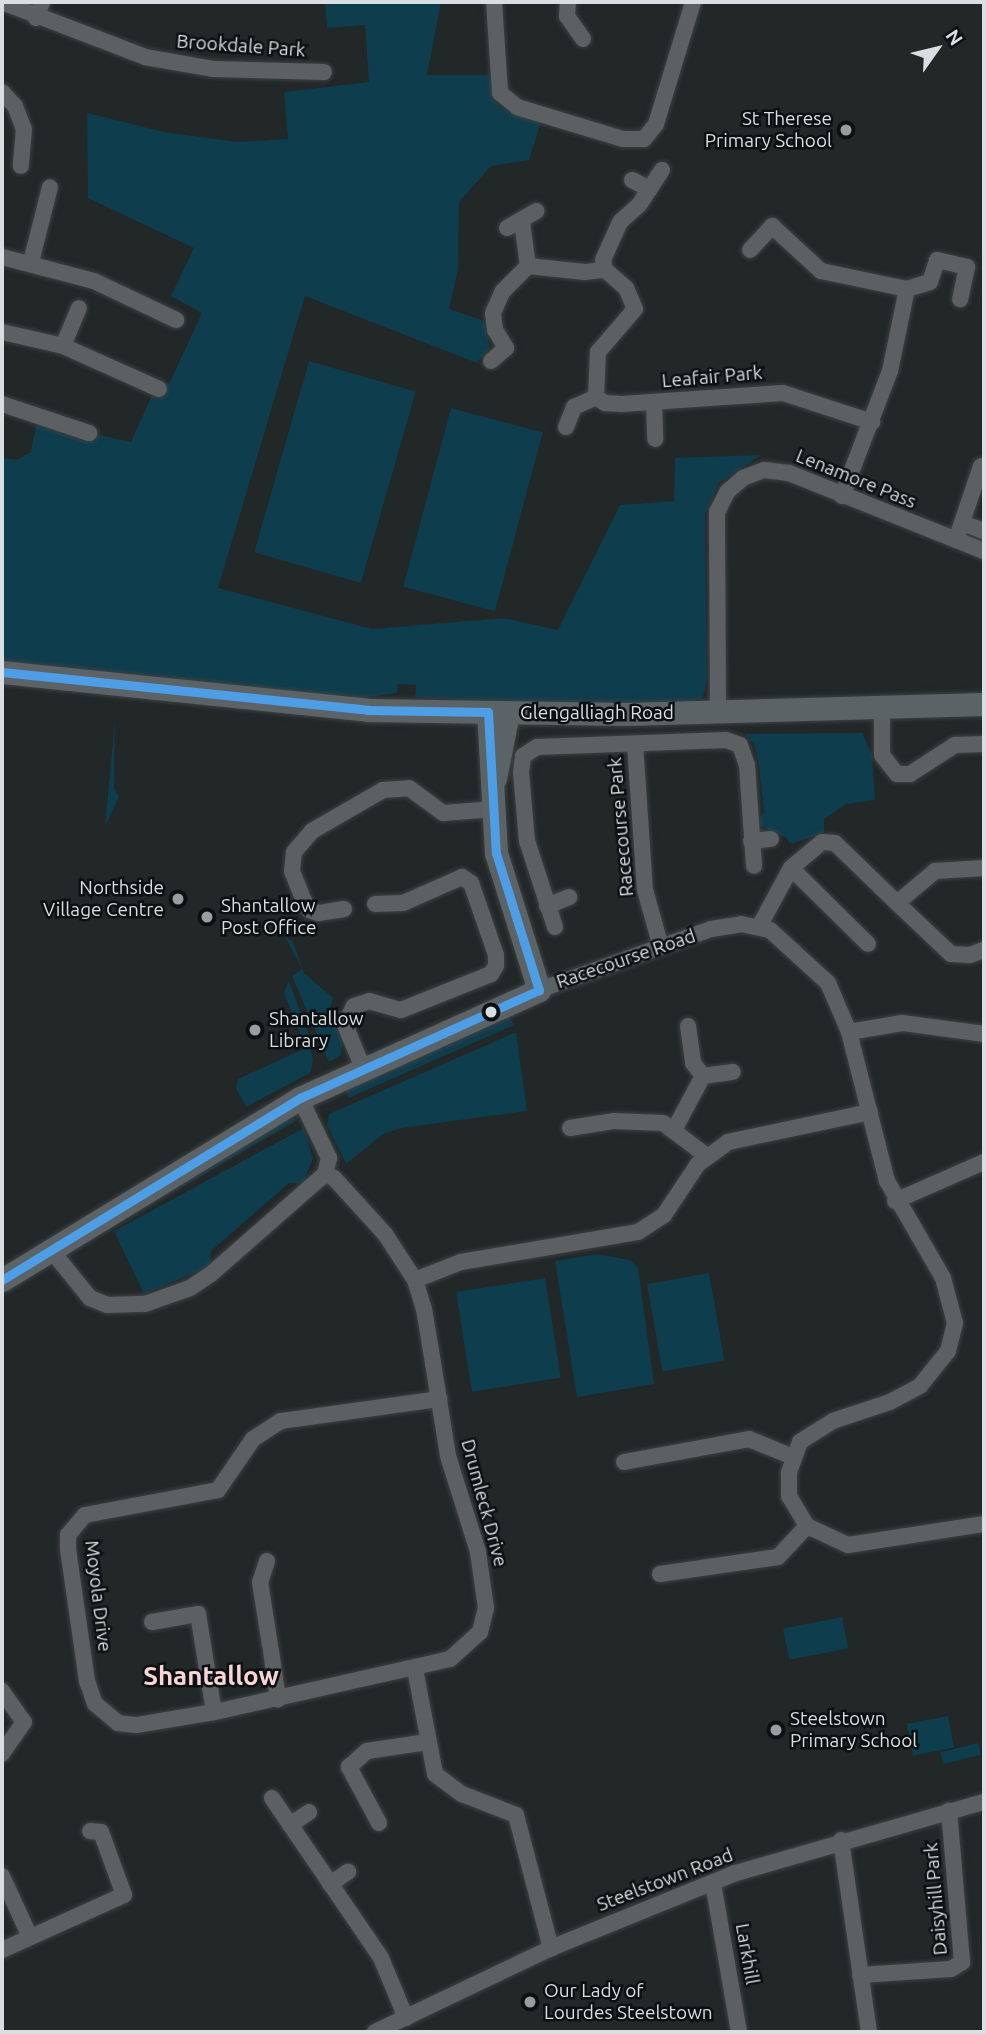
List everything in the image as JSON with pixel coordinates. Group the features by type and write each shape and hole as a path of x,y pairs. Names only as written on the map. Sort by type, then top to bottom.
{"main road":[{"name":"Glengalliagh Road","path":"2,672 368,709 719,712 984,704"},
{"path":"498,712 487,746 494,781 496,853 539,990"},
{"name":"Racecourse Road","path":"2,1280 300,1098 539,990"}],"street":[{"name":"Brookdale Park","path":"2,2 36,18 145,57 183,65 324,72"},
{"path":"36,18 43,2"},
{"path":"494,2 500,93 517,107 622,139 644,139 656,124 693,2"},
{"path":"568,2 567,16 583,39"},
{"path":"2,92 15,106 24,129 22,166"},
{"path":"605,270 610,238 662,170"},
{"path":"632,180 650,189"},
{"path":"31,262 50,187"},
{"path":"528,265 515,225 537,211"},
{"path":"750,250 772,226 821,271 907,289 920,289 930,282 937,260 967,267 960,299"},
{"path":"2,257 31,262 94,281 176,320"},
{"path":"528,265 585,272 605,270 626,288 635,309 598,352 596,397 574,407 566,427"},
{"path":"491,361 506,348 495,330 493,313 503,291 528,265"},
{"path":"842,496 890,371 907,289"},
{"path":"63,346 79,308"},
{"path":"2,332 63,346 159,389"},
{"name":"Leafair Park","path":"596,397 606,403 653,403 783,393 872,422"},
{"path":"653,403 655,439"},
{"path":"2,404 89,433"},
{"path":"956,540 977,465"},
{"name":"Lenamore Pass","path":"719,712 717,512 727,492 754,473 777,470 984,551"},
{"path":"962,523 984,531"},
{"path":"882,707 882,755 897,774 911,774 955,745 984,744"},
{"name":"Racecourse Park","path":"555,928 527,841 521,773 523,756 537,747 726,740 740,745 747,765 754,866"},
{"name":"Racecourse Park","path":"635,744 645,890 661,947"},
{"path":"344,909 318,913 309,910 304,901 292,871 294,852 312,831 383,790 410,788 443,813 495,809"},
{"path":"751,841 771,839"},
{"path":"984,950 970,955 951,954 835,843 822,842 791,868 760,925 792,946 828,983 849,1032 895,1201 943,1278 955,1323 948,1351 920,1386 810,1433 793,1457 789,1496 807,1527 848,1545 984,1524"},
{"path":"791,868 868,944"},
{"path":"897,904 936,871 984,868"},
{"path":"363,1068 345,1025 354,1006 369,1001 401,1010 491,974 496,966 496,955 471,883 462,877 403,903 375,904"},
{"path":"547,906 569,897"},
{"name":"Racecourse Road","path":"539,990 711,929 760,925"},
{"path":"849,1032 910,1024 984,1034"},
{"path":"688,1026 693,1063 703,1076"},
{"path":"703,1076 733,1072"},
{"path":"674,1130 703,1076"},
{"path":"51,1250 90,1298 107,1305 145,1304 190,1288 211,1274 325,1174 329,1158 300,1098"},
{"path":"415,1280 461,1262 638,1232 664,1215 707,1156 738,1137 870,1112"},
{"path":"570,1128 614,1121 663,1123 707,1156"},
{"path":"895,1201 984,1162"},
{"name":"Drumleck Drive","path":"325,1174 385,1234 415,1280 424,1309 448,1457 478,1552 486,1608 480,1632 466,1648 450,1659 415,1669"},
{"name":"Moyola Drive","path":"415,1669 214,1712 136,1725 118,1723 95,1704 68,1549 74,1527 85,1515 100,1510 201,1496 218,1490 253,1439 281,1421 439,1399"},
{"path":"624,1462 749,1439 793,1457"},
{"path":"660,1574 778,1557 807,1527"},
{"path":"267,1561 260,1582 278,1699"},
{"path":"152,1622 198,1614 214,1712"},
{"path":"415,1669 433,1769 444,1785 516,1815 551,1948"},
{"path":"2,1691 24,1722 2,1754"},
{"path":"379,1824 349,1767 367,1751 427,1742"},
{"path":"272,1798 381,1958 406,2018"},
{"name":"Steelstown Road","path":"375,2032 551,1948 713,1883 841,1840 984,1802"},
{"name":"Daisyhill Park","path":"860,1975 951,1969 962,1962 949,1811"},
{"path":"290,1825 309,1812"},
{"path":"2,1950 124,1895 101,1832 90,1832"},
{"path":"841,1840 869,2032"},
{"path":"330,1884 348,1872"},
{"path":"2,1876 30,1937"},
{"name":"Larkhill","path":"713,1883 739,2032"}],"shaded area":[{"path":"325,2 441,2 427,75 490,75 492,97 501,108 541,121 529,160 491,166 459,202 458,269 449,309 484,321 490,348 477,363 305,296 218,588 372,629 504,618 558,630 620,505 674,501 675,458 761,455 719,483 705,514 707,679 703,697 692,702 542,704 415,697 416,685 398,684 397,693 356,699 2,662 2,458 17,460 31,452 37,421 131,442 159,380 169,384 202,313 171,296 194,248 88,198 87,113 164,132 237,142 288,139 284,92 369,82 365,25 327,28"},
{"path":"309,361 416,392 361,583 254,552"},
{"path":"451,408 543,433 495,611 403,587"},
{"path":"115,720 114,789 119,797 105,826"},
{"path":"862,733 872,754 875,800 846,804 824,819 824,833 790,844 786,837 761,826 759,819 764,812 759,766 754,744 745,734"},
{"path":"284,935 293,942 304,973 333,998 328,1016 343,1039 341,1055 329,1062 292,976 302,969"},
{"path":"289,981 308,1033 313,1061 310,1073 246,1107 236,1088 238,1079 306,1048 284,993"},
{"path":"508,1014 514,1025 349,1098 344,1087 488,1021 502,1022 502,1017"},
{"path":"516,1032 527,1111 401,1128 383,1134 346,1164 327,1125 329,1114"},
{"path":"281,1120 298,1120 103,1232 101,1228"},
{"path":"304,1128 313,1159 303,1183 289,1183 211,1251 210,1266 144,1294 114,1231"},
{"path":"597,1254 630,1260 638,1268 654,1384 577,1397 555,1261"},
{"path":"709,1273 724,1361 662,1372 647,1284"},
{"path":"545,1278 561,1378 472,1392 456,1292"},
{"path":"842,1617 848,1648 789,1660 783,1628"},
{"path":"948,1716 954,1747 913,1755 907,1724"},
{"path":"978,1743 981,1755 943,1764 940,1752"}],"transit line":[{"path":"2,672 368,710 488,712 496,853 539,990 300,1098 2,1280"}],"place":[{"name":"St Therese Primary School","path":"846,130"},
{"name":"Northside Village Centre","path":"178,899"},
{"name":"Shantallow Post Office","path":"207,917"},
{"name":"Shantallow Library","path":"255,1030"},
{"name":"Steelstown Primary School","path":"776,1730"},
{"name":"Our Lady of Lourdes Steelstown","path":"530,2002"}],"district":[{"name":"Shantallow","path":"211,1676"}]}
